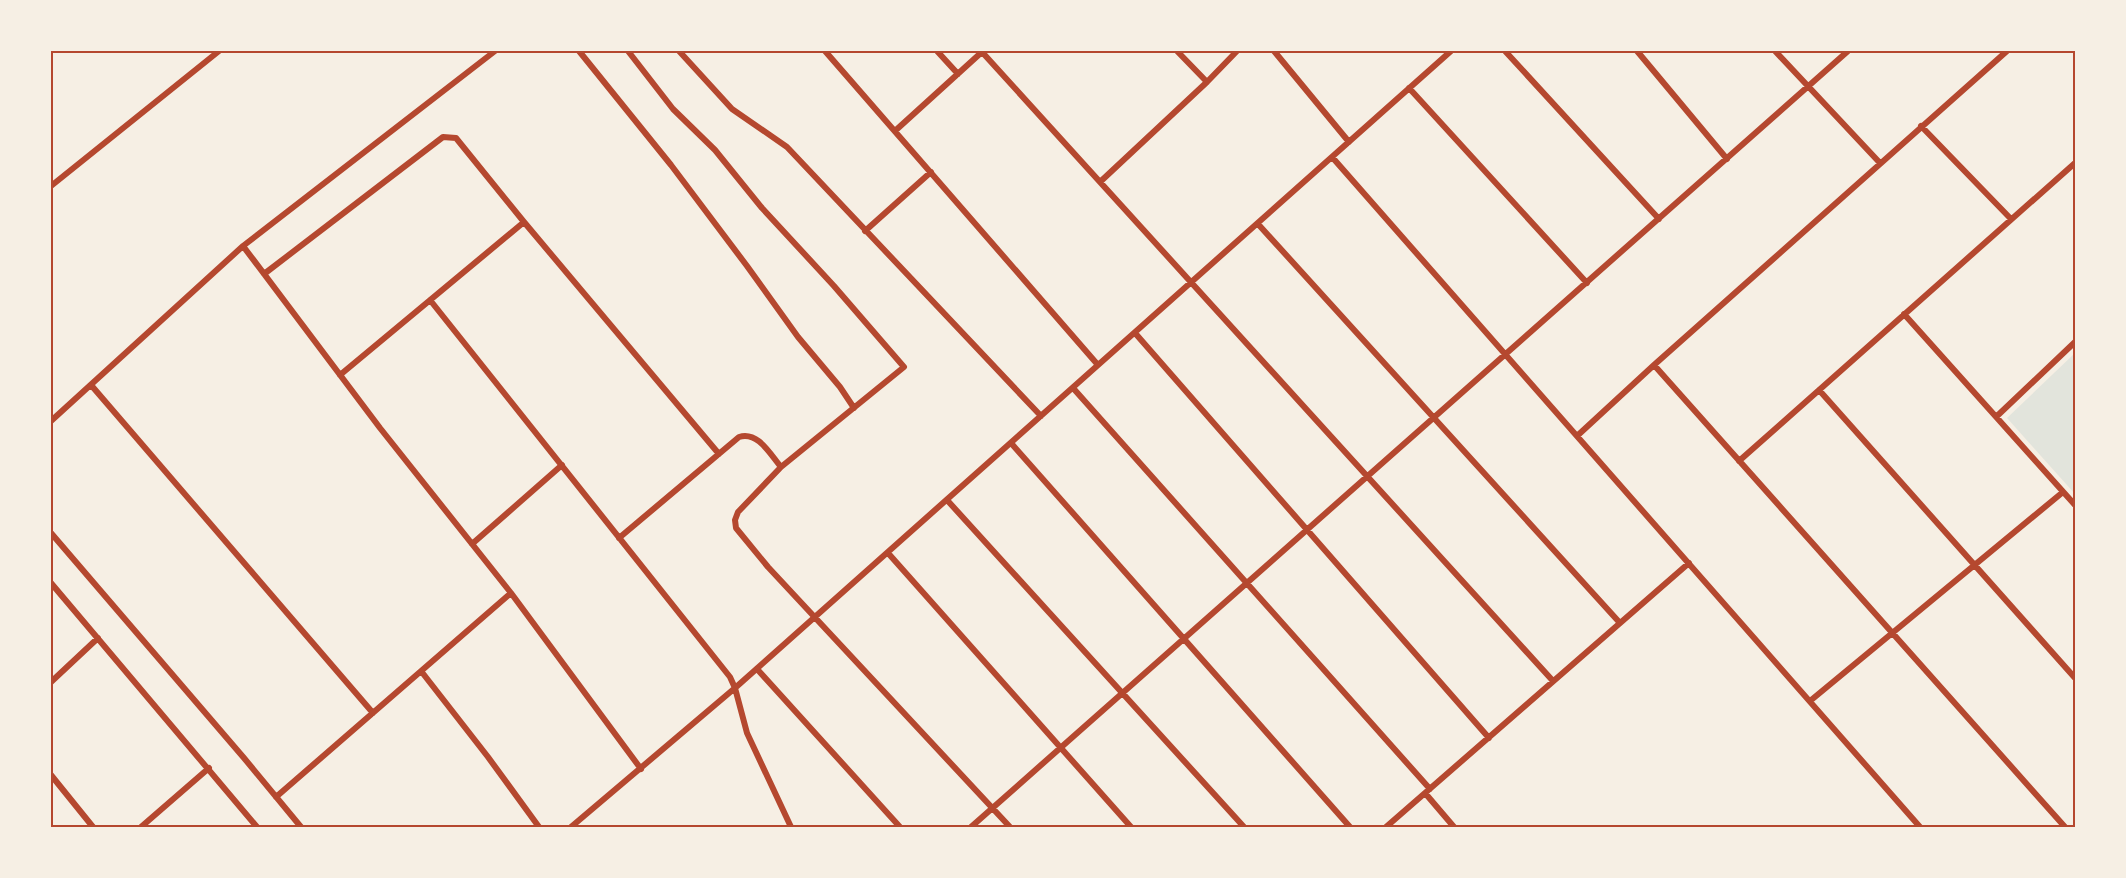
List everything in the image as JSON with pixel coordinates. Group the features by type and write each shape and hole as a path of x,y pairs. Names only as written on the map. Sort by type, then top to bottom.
{"street":[{"path":"51,186 219,51"},
{"path":"51,421 243,246 495,51"},
{"path":"579,51 671,165 798,338 840,387 854,408"},
{"path":"628,51 673,109 715,150 762,208 904,367 781,467 738,512 735,520 736,528 815,618 1010,827"},
{"path":"679,51 732,109 787,147 1041,416"},
{"path":"825,51 1098,365"},
{"path":"937,51 958,74"},
{"path":"1178,51 1207,82"},
{"path":"1100,182 1237,51"},
{"path":"1274,51 1349,142"},
{"path":"571,827 815,618 1451,51"},
{"path":"1505,51 1659,219"},
{"path":"1637,51 1727,159"},
{"path":"1775,51 1880,163"},
{"path":"971,827 1848,51"},
{"path":"1577,436 2007,51"},
{"path":"896,130 983,52 1553,681"},
{"path":"1409,88 1587,283"},
{"path":"1921,126 2011,219"},
{"path":"264,274 443,137 456,138 719,454"},
{"path":"1332,157 1920,827"},
{"path":"1739,461 2075,163"},
{"path":"865,231 931,172"},
{"path":"340,375 524,222"},
{"path":"1258,224 1620,623"},
{"path":"243,246 340,375 511,592 641,769"},
{"path":"430,300 724,670 735,688 747,733 791,827"},
{"path":"1904,314 2075,505"},
{"path":"1135,333 1488,738"},
{"path":"1996,417 2075,342"},
{"path":"1654,365 2065,827"},
{"path":"91,385 373,713"},
{"path":"1073,388 1247,583 1427,791 1454,827"},
{"path":"1820,390 2075,678"},
{"path":"620,538 739,437 756,438 781,467"},
{"path":"1011,443 1350,827"},
{"path":"472,544 562,465"},
{"path":"1810,701 2063,492"},
{"path":"947,500 1244,827"},
{"path":"51,533 301,827"},
{"path":"888,553 1131,827"},
{"path":"1386,827 1689,563"},
{"path":"51,583 257,827"},
{"path":"276,797 511,592"},
{"path":"51,682 98,638"},
{"path":"757,669 900,827"},
{"path":"421,671 539,827"},
{"path":"141,827 209,768"},
{"path":"51,775 93,827"}],"shaded area":[{"path":"2075,353 2075,494 2007,418"}]}
